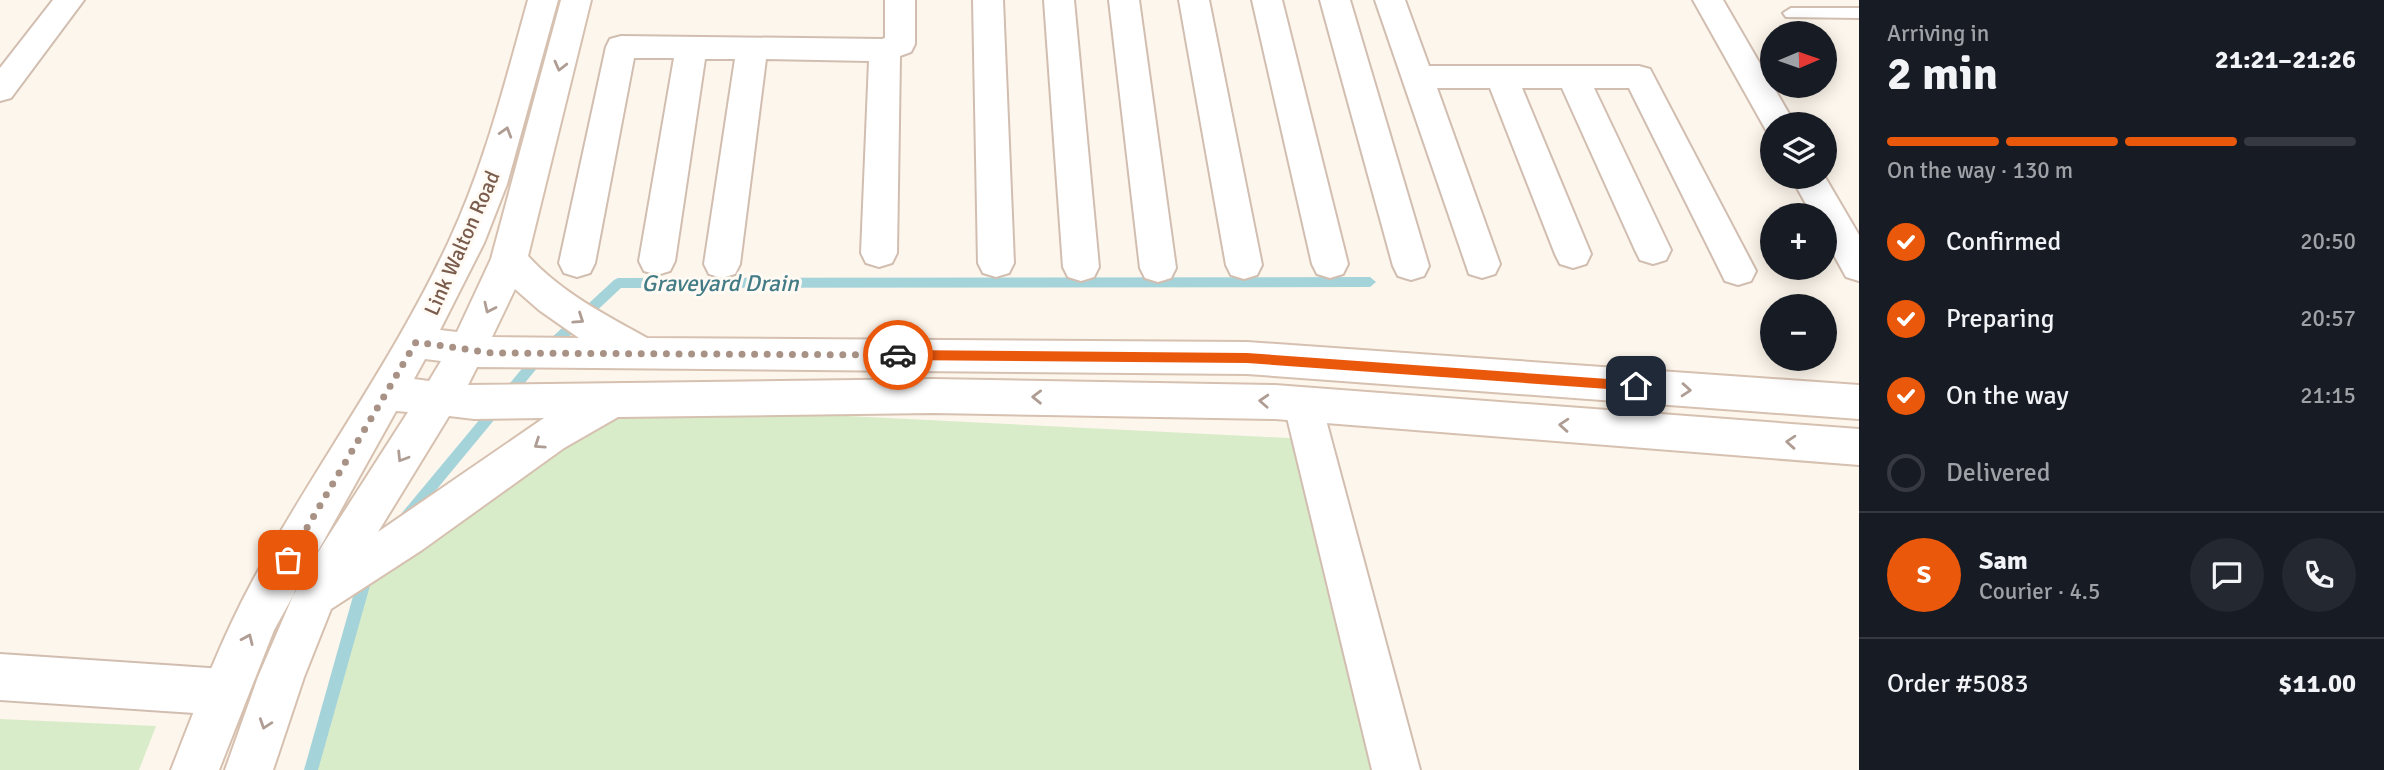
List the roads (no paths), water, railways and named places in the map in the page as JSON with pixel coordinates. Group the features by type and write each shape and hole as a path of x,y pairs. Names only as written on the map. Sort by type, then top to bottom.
{"street":[{"path":"0,90 69,0"},
{"name":"Link Walton Road","path":"195,770 224,692 267,596 416,342 463,251 489,187 543,0"},
{"name":"Link Walton Road","path":"249,770 281,677 314,597 438,399 490,306 509,260 576,0"},
{"path":"577,263 621,47 886,50 900,44 900,0"},
{"path":"988,0 996,263"},
{"path":"1059,0 1080,267"},
{"path":"1124,0 1158,268"},
{"path":"1194,0 1244,265"},
{"path":"1266,0 1329,264"},
{"path":"1335,0 1411,266"},
{"path":"1390,0 1482,264"},
{"path":"1708,0 1772,112"},
{"path":"657,261 691,47"},
{"path":"722,264 752,48"},
{"path":"879,253 886,50"},
{"path":"1416,77 1639,77 1738,271"},
{"path":"1573,77 1653,250"},
{"path":"1502,79 1573,254"},
{"path":"1815,189 1859,267"},
{"path":"509,260 538,292 589,326 640,353"},
{"path":"416,342 467,351 1247,358 1859,402"},
{"path":"385,393 500,402 619,398 1178,398 1859,447"},
{"path":"314,597 366,566 572,422 619,398"},
{"path":"1303,405 1396,770"},
{"path":"0,677 224,692"}],"lane":[{"path":"1791,13 1859,13"}],"waterway":[{"name":"Graveyard Drain","path":"403,520 539,357 618,283 1370,282"},
{"name":"Graveyard Drain","path":"311,770 366,575"}]}
